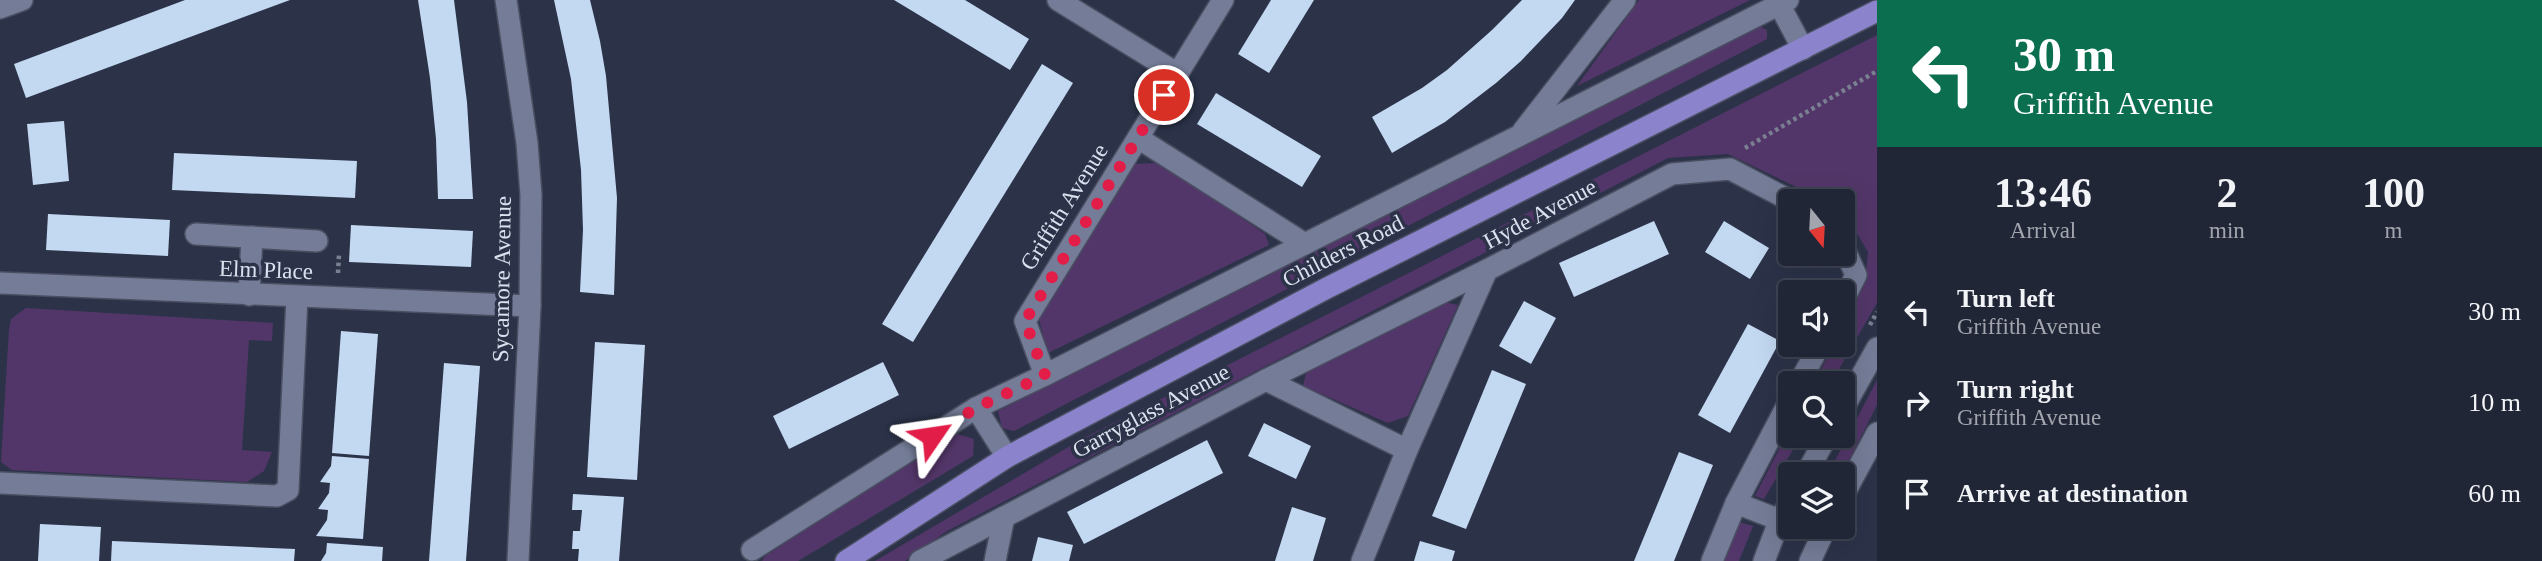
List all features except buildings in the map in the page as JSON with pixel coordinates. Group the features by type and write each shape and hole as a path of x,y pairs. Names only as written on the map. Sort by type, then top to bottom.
{"main road":[{"name":"Childers Road","path":"846,561 1007,457 1327,288 1877,11"}],"street":[{"path":"0,8 22,0"},
{"name":"Sycamore Avenue","path":"506,0 514,41 530,173 530,306 517,561"},
{"path":"1058,0 1178,74"},
{"name":"Griffith Avenue","path":"1045,375 1025,321 1223,0"},
{"path":"1520,136 1625,0"},
{"path":"752,550 976,408 1784,2 1803,48"},
{"path":"1138,138 1305,244"},
{"path":"1730,169 1778,194"},
{"name":"Hyde Avenue","path":"1362,561 1407,450 1487,270 1672,174 1730,169"},
{"path":"196,234 317,241"},
{"path":"249,295 252,237"},
{"path":"1266,380 1487,270"},
{"name":"Elm Place","path":"0,284 530,306"},
{"path":"0,483 277,496 288,490 298,298"},
{"path":"1855,387 1877,348"},
{"name":"Garryglass Avenue","path":"920,561 1266,380 1407,450"},
{"path":"976,408 1007,457"},
{"path":"1712,561 1735,503 1778,422"},
{"path":"1855,474 1877,433"},
{"path":"1735,503 1778,515"},
{"path":"995,561 1004,517"},
{"path":"1764,561 1778,537"},
{"path":"1810,561 1820,539"}],"path":[{"path":"1730,169 1737,152 1877,71"}],"shaded area":[{"path":"1639,0 1750,0 1577,86"},
{"path":"1759,26 1767,30 1767,39 1014,431 1002,428 998,411"},
{"path":"1877,35 1877,303 1855,341 1855,303 1865,283 1868,252 1855,230 1855,189 1800,189 1728,154 1668,158 947,531 905,561 875,561 1082,439"},
{"path":"1161,163 1265,234 1269,245 1048,353 1038,316 1132,164"},
{"path":"1444,302 1458,305 1408,416 1388,423 1303,386 1307,369"},
{"path":"26,308 273,323 272,341 249,340 242,450 272,452 264,471 247,482 12,470 1,462 9,329 11,319"},
{"path":"1828,357 1846,357 1838,371 1820,371"},
{"path":"1877,380 1877,405 1848,462 1834,462 1842,448 1855,448 1855,422"},
{"path":"954,433 974,439 973,456 798,561 762,561 765,556"},
{"path":"1780,448 1794,448 1786,462 1778,462 1778,475 1764,499 1755,496"},
{"path":"1738,522 1753,526 1739,561 1722,561"}],"route":[{"path":"932,436 976,408 1045,375 1025,321 1164,95"}]}
